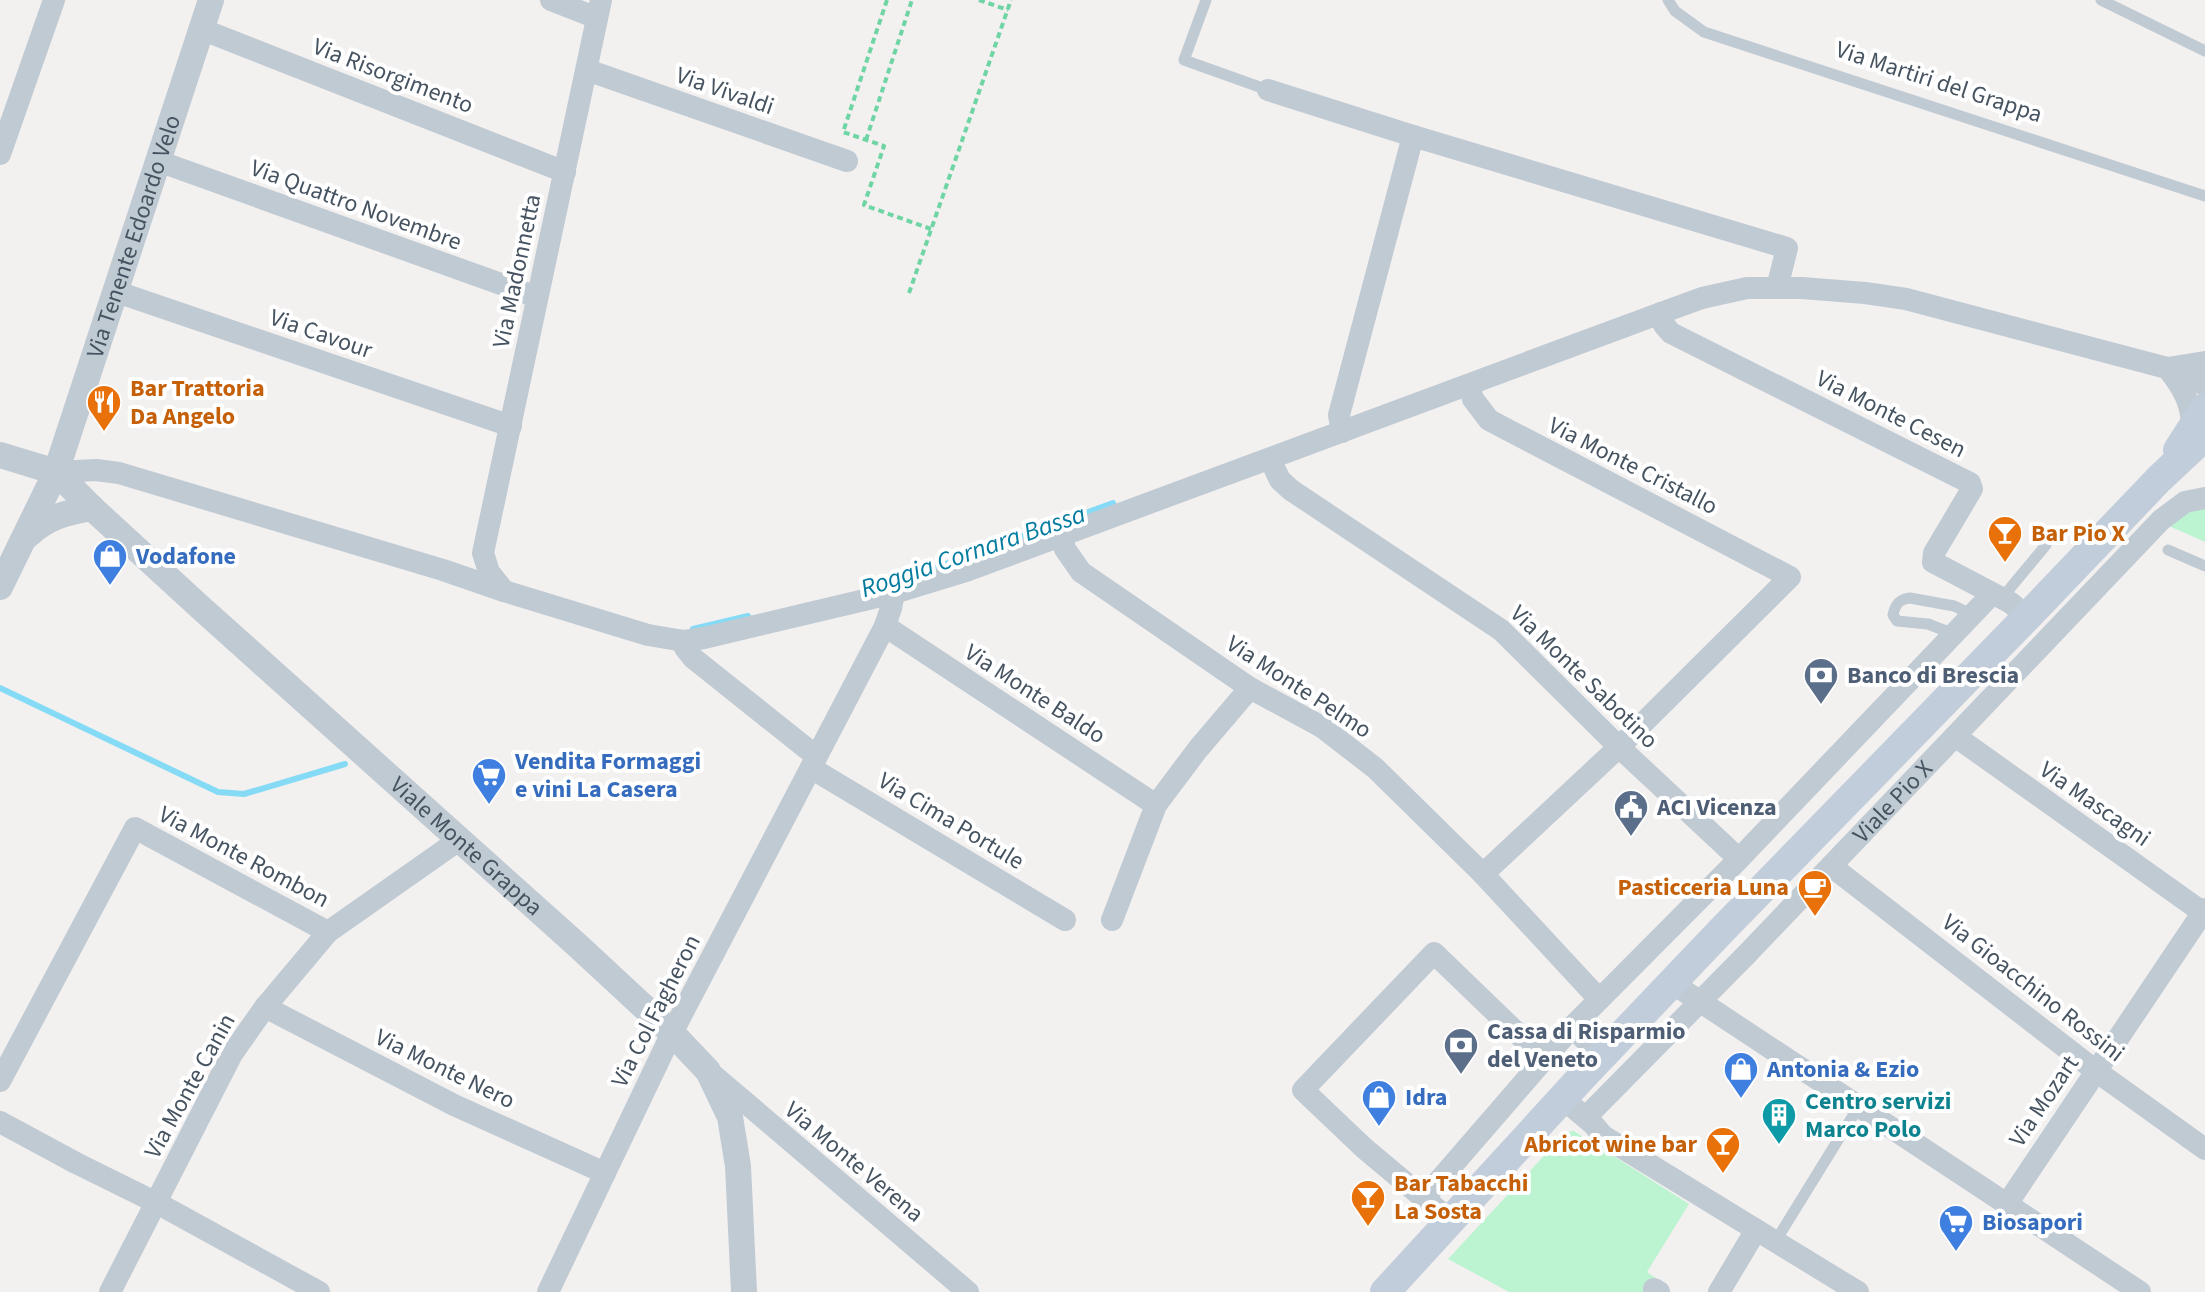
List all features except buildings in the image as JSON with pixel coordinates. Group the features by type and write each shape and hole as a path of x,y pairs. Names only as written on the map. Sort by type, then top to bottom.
{"main road":[{"name":"Viale Pio X","path":"1385,1292 1580,1091 1672,983 2159,479 2201,424"}],"street":[{"path":"0,154 54,0"},
{"name":"Via Tenente Edoardo Velo","path":"0,587 56,472 211,0"},
{"path":"551,0 599,9"},
{"name":"Via Madonnetta","path":"483,553 599,9"},
{"name":"Via Risorgimento","path":"201,29 565,172"},
{"name":"Via Vivaldi","path":"587,70 847,161"},
{"path":"1268,90 1787,248 1777,288"},
{"path":"1342,432 1339,415 1413,136"},
{"name":"Via Quattro Novembre","path":"158,161 537,297"},
{"path":"0,455 56,472 96,470 119,473 648,635 684,641 894,593 966,571 1661,313 1734,290 1824,289 1906,299 2167,368 2205,385"},
{"name":"Via Cavour","path":"114,291 511,426"},
{"name":"Via Monte Cesen","path":"1661,313 1664,325 1671,333 1970,483 1972,489 1934,553 1933,562 2015,606 2027,617"},
{"path":"2167,368 2205,362"},
{"path":"2167,368 2187,396 2201,424"},
{"name":"Via Monte Cristallo","path":"1469,385 1473,399 1489,420 1790,577 1619,747"},
{"name":"Via Monte Sabotino","path":"1270,459 1280,480 1291,490 1501,630 1619,747 1739,859"},
{"name":"Viale Monte Grappa","path":"56,472 672,1033 708,1071 730,1117 738,1166 744,1292"},
{"name":"Viale Pio X","path":"1580,1091 1617,1086 2161,520 2185,502 2205,498"},
{"path":"24,538 41,524 61,514 92,508"},
{"name":"Via Monte Pelmo","path":"1062,536 1065,549 1081,572 1250,688 1322,727 1375,768 1483,874 1599,999"},
{"path":"443,570 462,566 483,553 489,572 504,591"},
{"name":"Via Col Fagheron","path":"548,1292 672,1033 885,626 894,593"},
{"path":"1424,1198 1572,1027 1739,859 1973,615 1997,596"},
{"name":"Via Monte Baldo","path":"885,626 1156,805"},
{"path":"684,641 693,658 814,762"},
{"path":"1112,920 1156,805 1250,688"},
{"name":"Viale Pio X","path":"1883,710 1903,744"},
{"name":"Via Mascagni","path":"1955,736 2204,912"},
{"path":"1903,744 1921,772"},
{"path":"1483,874 1619,747"},
{"name":"Via Cima Portule","path":"814,762 1065,920"},
{"name":"Via Monte Rombon","path":"0,1081 135,828 328,932"},
{"name":"Via Monte Canin","path":"110,1292 232,1054 265,1007 328,932 459,840"},
{"name":"Via Gioacchino Rossini","path":"1831,866 2096,1071 2205,1149"},
{"name":"Via Mozart","path":"2007,1204 2204,912"},
{"path":"1451,1221 1364,1148 1303,1090 1434,953 1543,1058"},
{"path":"1672,983 2140,1292"},
{"name":"Via Monte Nero","path":"265,1007 454,1105 605,1173"},
{"path":"1572,1027 1580,1091 1603,1136 1858,1292"},
{"name":"Via Monte Verena","path":"708,1071 968,1292"},
{"path":"1580,1091 1617,1086"},
{"path":"0,1122 319,1292"},
{"path":"1719,1292 1766,1236"}],"lane":[{"path":"1206,0 1184,60 1268,90"},
{"name":"Via Martiri del Grappa","path":"1668,0 1675,11 1704,32 2205,196"},
{"path":"2101,0 2205,51"},
{"path":"1997,596 2046,545"},
{"path":"2168,550 2205,566"},
{"path":"1955,635 1928,624 1897,621 1893,615 1895,606 1903,598 1910,598 1954,606 1973,615"},
{"path":"1766,1236 1859,1106"}],"path":[{"path":"887,0 843,132 884,146 864,205 931,229"},
{"path":"866,140 912,0"},
{"path":"979,0 1008,10"},
{"path":"909,293 1011,0"}],"green space":[{"path":"2205,508 2205,542 2169,526 2187,511"},
{"path":"1574,1131 1689,1204 1647,1272 1656,1278 1647,1292 1509,1292 1448,1259 1566,1132"}],"waterway":[{"name":"Roggia Cornara Bassa","path":"910,577 1113,503"},
{"name":"Roggia Cornara Bassa","path":"693,629 748,616"},
{"name":"Roggia Cornara Bassa","path":"0,688 218,792 244,794 345,764"}],"place":[{"name":"Bar Trattoria Da Angelo","path":"104,433"},
{"name":"Bar Pio X","path":"2005,564"},
{"name":"Vodafone","path":"110,587"},
{"name":"Banco di Brescia","path":"1821,706"},
{"name":"Vendita Formaggi e vini La Casera","path":"489,806"},
{"name":"ACI Vicenza","path":"1631,838"},
{"name":"Pasticceria Luna","path":"1815,918"},
{"name":"Cassa di Risparmio del Veneto","path":"1461,1076"},
{"name":"Antonia & Ezio","path":"1741,1100"},
{"name":"Idra","path":"1379,1128"},
{"name":"Centro servizi Marco Polo","path":"1779,1146"},
{"name":"Abricot wine bar","path":"1723,1175"},
{"name":"Bar Tabacchi La Sosta","path":"1368,1228"},
{"name":"Biosapori","path":"1956,1253"}]}
